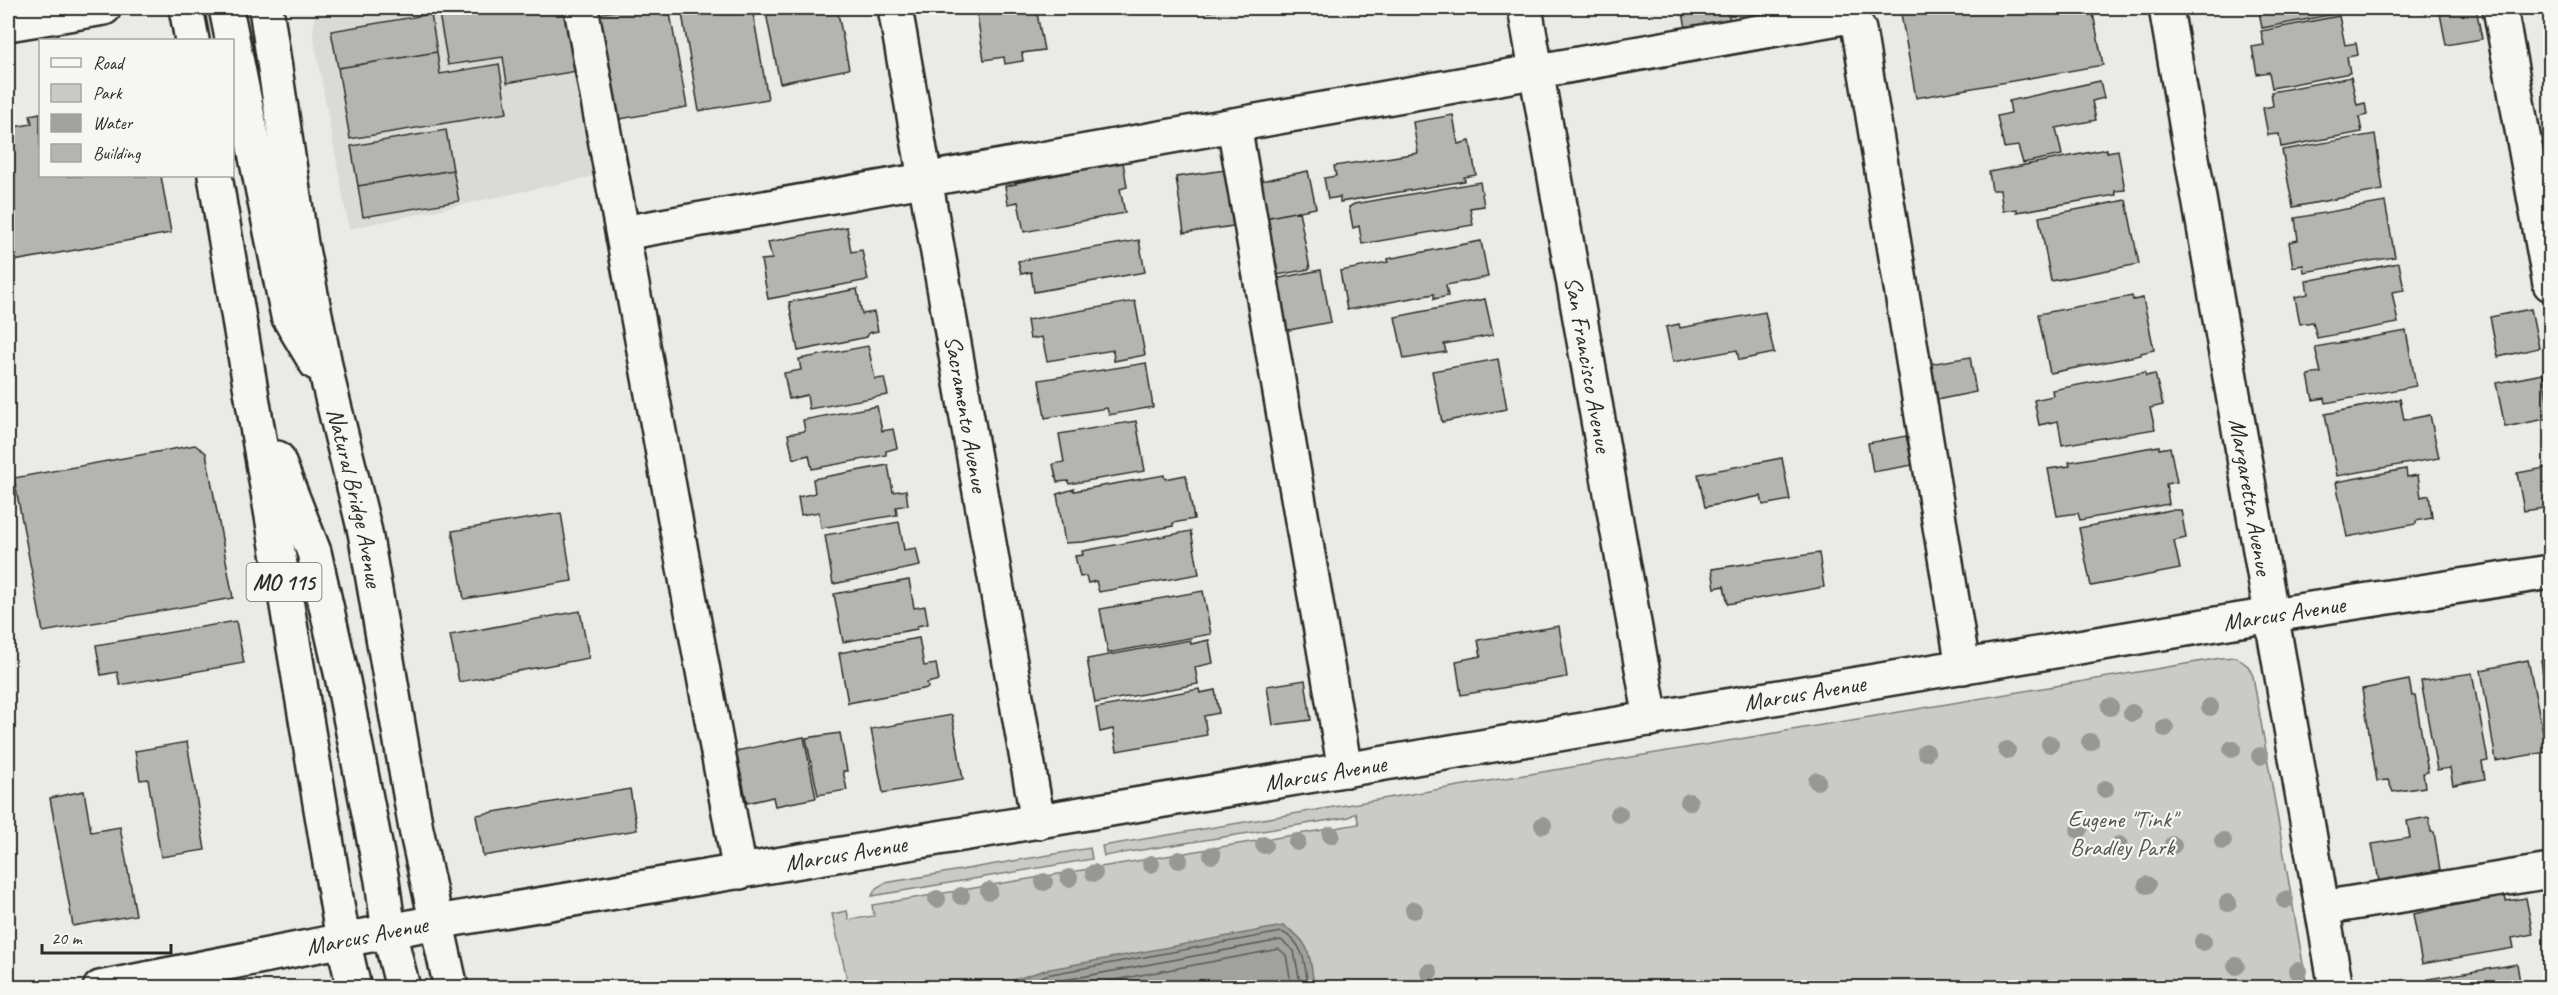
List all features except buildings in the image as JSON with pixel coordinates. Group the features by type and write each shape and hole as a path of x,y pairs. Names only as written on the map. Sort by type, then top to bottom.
{"street":[{"path":"8,24 104,8"},
{"path":"186,8 192,39"},
{"path":"226,8 232,39"},
{"name":"Natural Bridge Avenue","path":"266,8 301,244 329,385 365,532 416,830 451,987"},
{"path":"582,8 740,872"},
{"name":"Sacramento Avenue","path":"895,8 1038,822"},
{"name":"San Francisco Avenue","path":"1525,8 1651,719"},
{"name":"Margaretta Avenue","path":"2166,8 2336,987"},
{"path":"2500,8 2550,284"},
{"path":"623,233 1844,17 1854,20 1859,30 1963,667"},
{"path":"234,48 288,316 329,385"},
{"path":"1234,125 1345,770"},
{"name":"MO 115","path":"215,177 343,940 354,987"},
{"path":"256,416 281,465 314,552 345,692 390,932 403,987"},
{"name":"Marcus Avenue","path":"100,987 142,984 436,922 2271,615 2550,572"},
{"path":"2322,908 2550,871"}],"shaded area":[{"path":"335,8 591,8 623,170 349,229 313,34 314,18 318,12"}],"green space":[{"name":"Eugene \"Tink\" Bradley Park","path":"2236,657 2248,666 2253,676 2307,987 849,987 832,914 847,911 849,920 874,916 872,905 1359,824 1356,813 1349,817 1104,856 1102,846"},
{"path":"1090,848 1092,859 872,896 876,888 885,883"}],"water":[{"path":"1283,926 1300,938 1308,951 1314,987 1006,987 1014,980 1045,970"}]}
